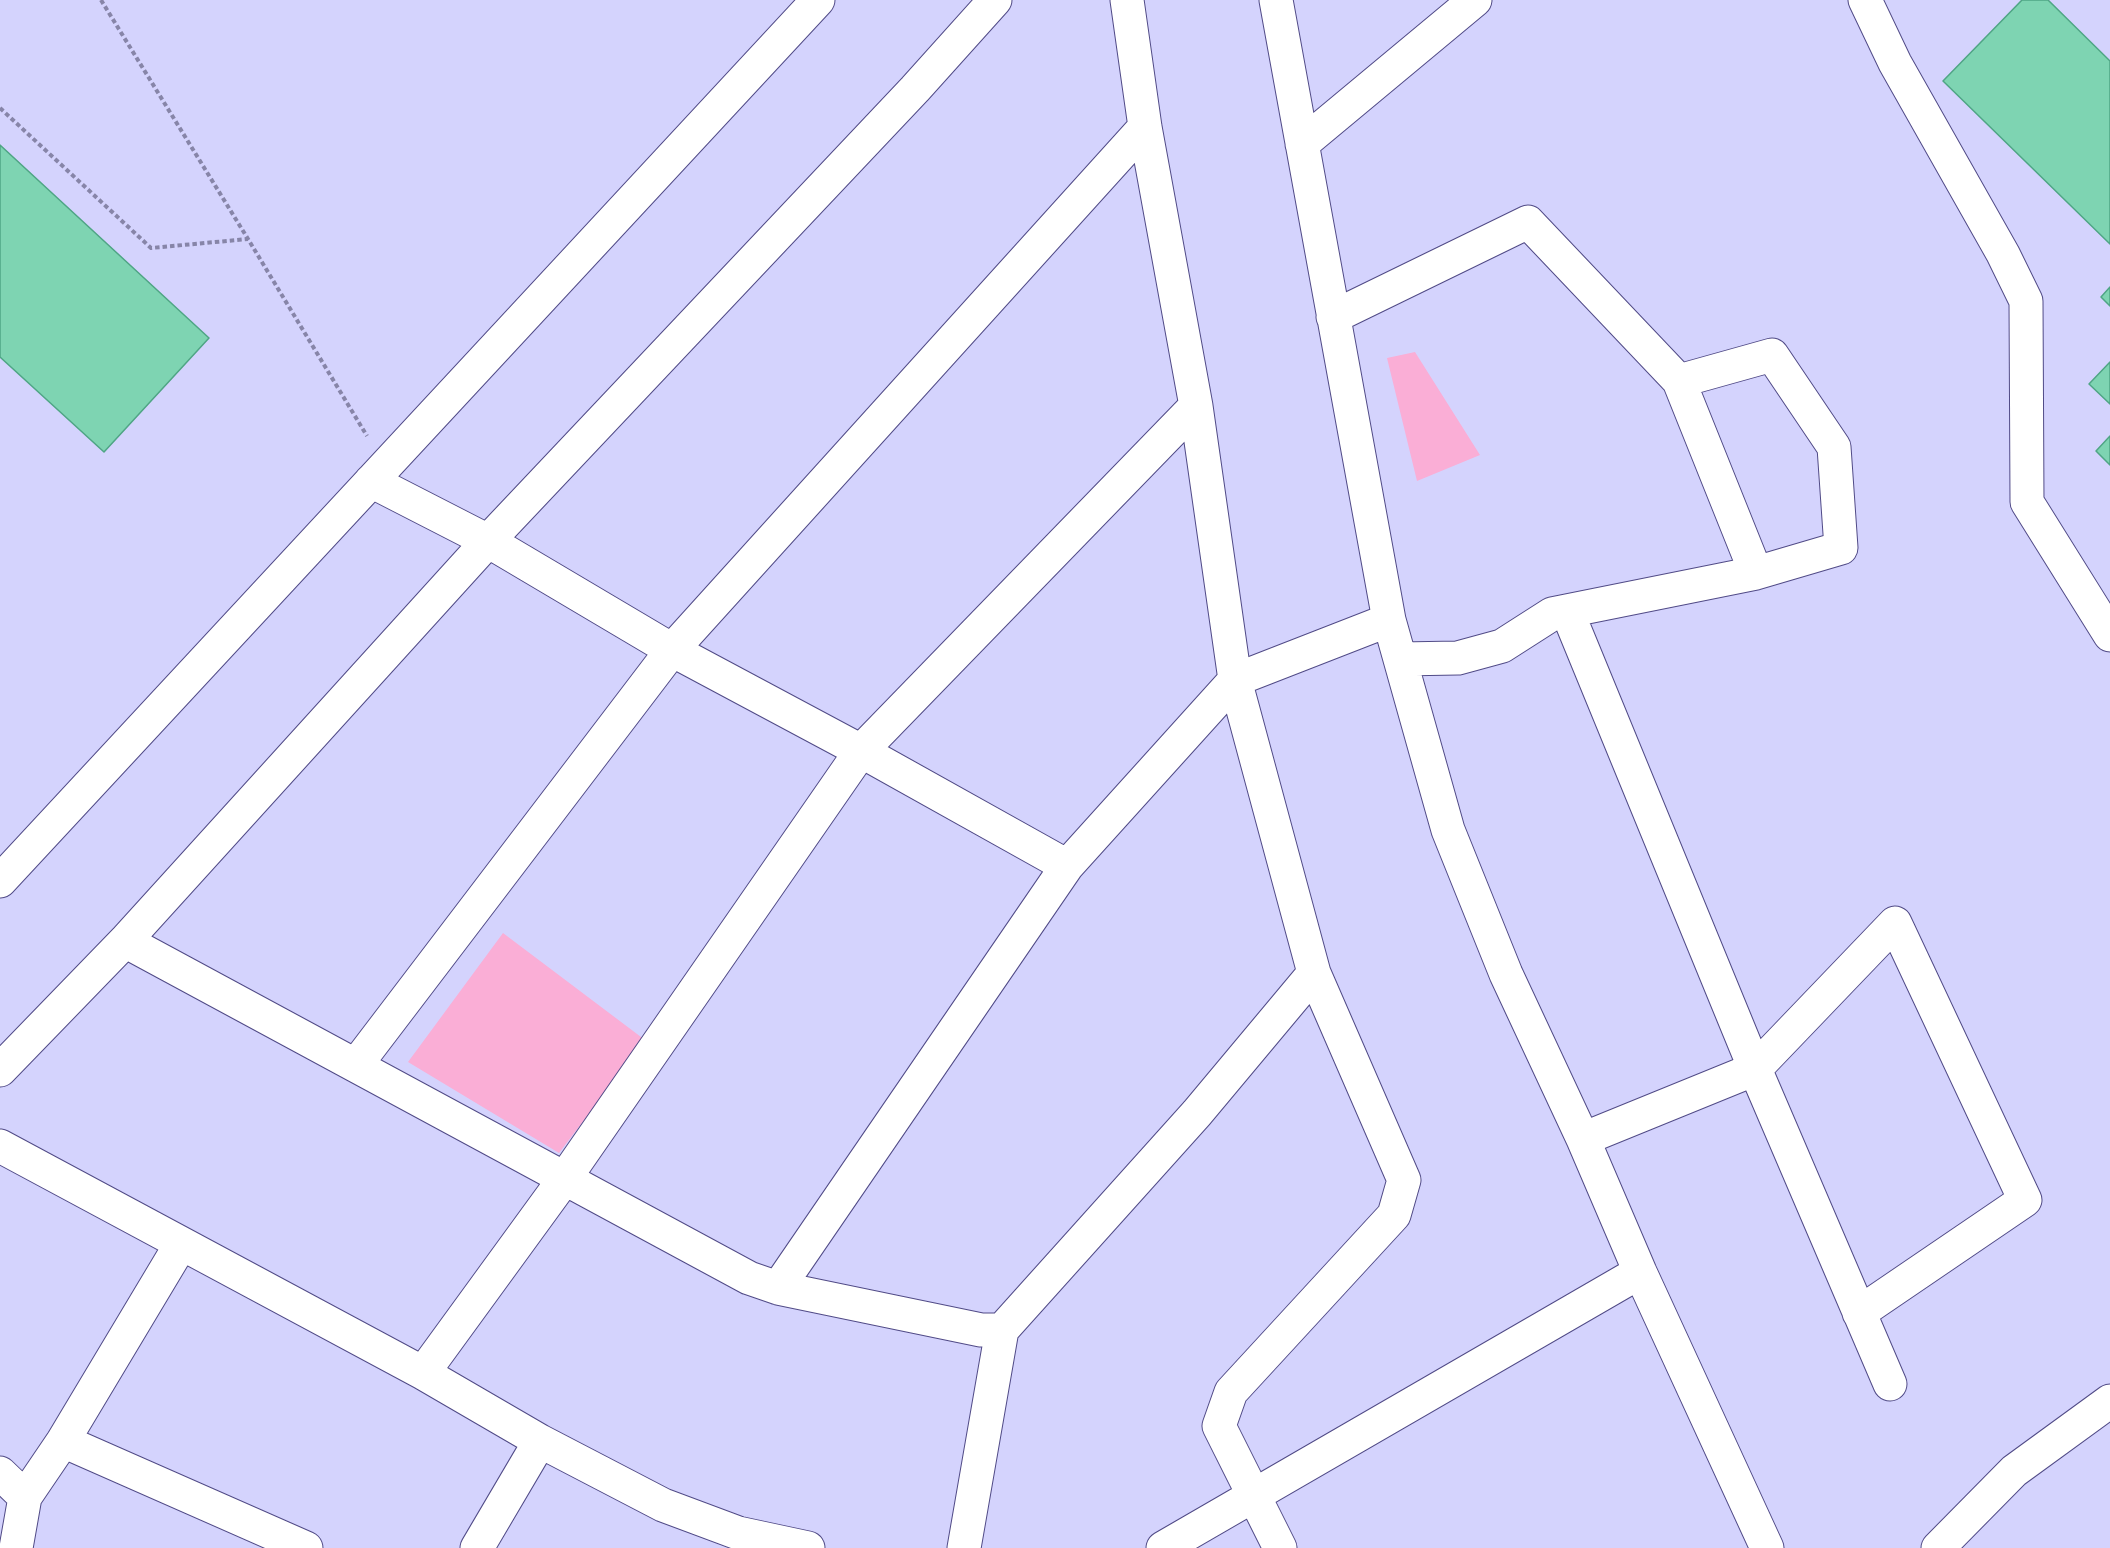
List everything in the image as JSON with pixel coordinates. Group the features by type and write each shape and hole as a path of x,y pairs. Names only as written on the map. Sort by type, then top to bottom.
{"street":[{"path":"0,881 818,0"},
{"path":"0,1070 125,941 488,541 915,89 995,0"},
{"path":"1127,0 1145,127 1196,406 1235,680 1314,972 1404,1180 1394,1215 1231,1392 1219,1426 1280,1548"},
{"path":"1276,0 1389,620 1448,830 1506,974 1767,1548"},
{"path":"1302,144 1475,0"},
{"path":"1865,0 1895,63 2003,254 2026,301 2027,502 2110,635"},
{"path":"356,1065 672,650 1145,127"},
{"path":"1333,317 1528,222 1679,381 1756,573"},
{"path":"1400,659 1458,658 1502,646 1552,614 1756,573 1841,548 1834,447 1772,355 1679,381"},
{"path":"423,1373 565,1178 861,751 1196,406"},
{"path":"378,474 672,650 861,751 1067,866"},
{"path":"1568,610 1755,1069 1890,1384"},
{"path":"778,1288 1067,866 1235,680 1389,620"},
{"path":"1583,1139 1755,1069 1895,923 2025,1200 1859,1312"},
{"path":"125,941 749,1278 778,1288 981,1330 1002,1330"},
{"path":"964,1548 1002,1330 1197,1113 1314,972"},
{"path":"0,1146 423,1373 540,1441 735,1541 808,1548"},
{"path":"16,1548 25,1497 63,1441 181,1244"},
{"path":"1163,1548 1640,1272"},
{"path":"1952,1543 2014,1471 2110,1401"},
{"path":"63,1441 306,1548"},
{"path":"477,1548 540,1441"},
{"path":"0,1473 25,1497"}],"path":[{"path":"101,0 248,239 378,474"},
{"path":"0,108 151,248 248,239"}],"shaded area":[{"path":"1415,352 1480,455 1417,481 1387,358"},
{"path":"503,933 645,1040 559,1153 408,1062"}],"building":[{"path":"2022,0 2048,0 2110,61 2110,244 1943,81"},
{"path":"0,145 209,338 104,452 0,357"},
{"path":"2110,287 2110,306 2101,297"},
{"path":"2110,362 2110,404 2089,384"},
{"path":"2110,436 2110,465 2096,451"}]}
